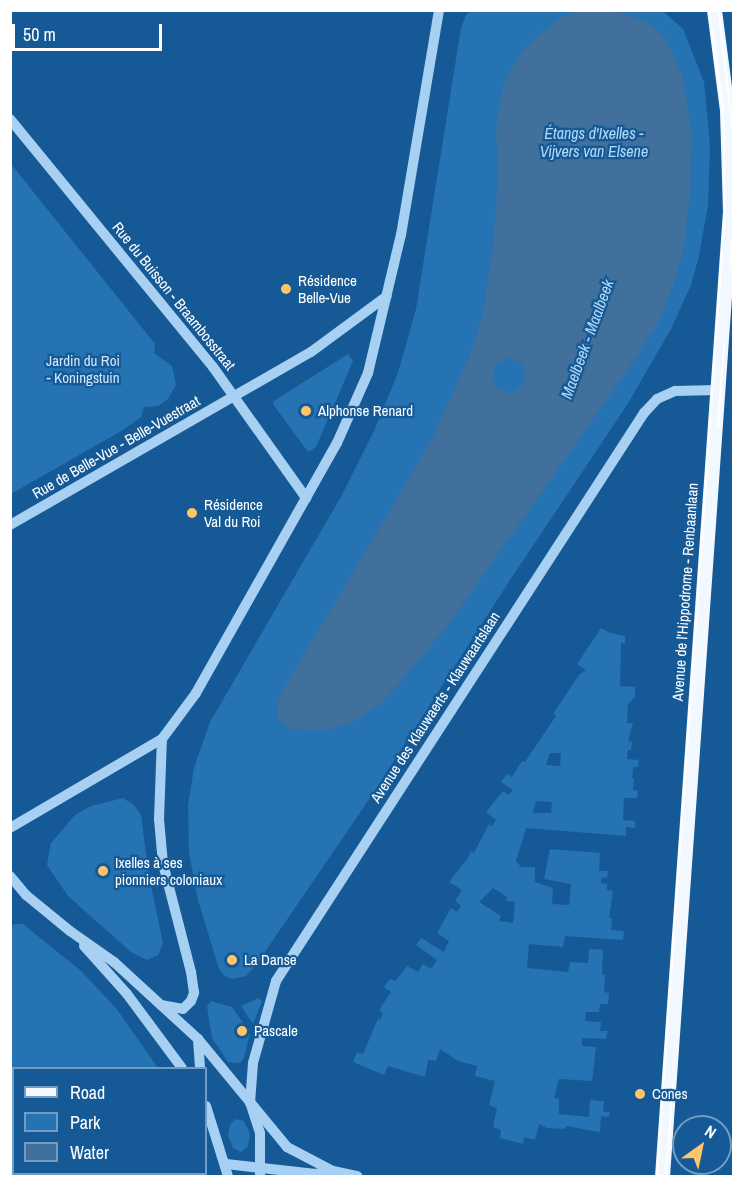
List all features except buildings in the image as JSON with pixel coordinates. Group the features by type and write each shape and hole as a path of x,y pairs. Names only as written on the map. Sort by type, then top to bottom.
{"main road":[{"name":"Avenue de l'Hippodrome - Renbaanlaan","path":"662,1176 730,177 727,110 714,10"}],"street":[{"path":"10,828 162,739 196,693 337,443 368,373 387,296 415,168 440,10"},
{"name":"Rue du Buisson - Braambosstraat","path":"10,119 236,396 306,498"},
{"name":"Rue de Belle-Vue - Belle-Vuestraat","path":"11,525 311,352 387,296"},
{"name":"Avenue des Klauwaerts - Klauwaartslaan","path":"250,1103 254,1063 276,981 644,413 657,399 675,391 717,390"},
{"path":"160,1004 183,1009 191,1001 194,993 191,972 163,864 159,819 162,739"},
{"path":"10,876 21,890 70,931 114,962 198,1039 287,1147 333,1171 357,1176"},
{"path":"70,931 127,994 181,1067"},
{"path":"198,1039 200,1067"},
{"path":"250,1103 260,1133 260,1173"},
{"path":"207,1109 228,1176"},
{"path":"226,1164 260,1173 315,1174 333,1171"}],"green space":[{"path":"471,10 663,11 683,29 704,82 710,146 708,205 699,256 691,285 671,329 627,405 510,580 370,798 256,965 246,976 234,979 226,977 219,969 198,900 189,853 188,805 194,768 210,722 342,495 374,431 398,373 416,309 461,28 466,15"},
{"name":"Jardin du Roi - Koningstuin","path":"11,164 155,344 154,353 172,366 176,385 168,399 158,406 144,407 141,417 123,430 11,494"},
{"path":"348,354 353,361 316,447 308,452 273,404 274,401"},
{"path":"601,628 610,633 625,636 625,643 621,643 620,686 635,687 635,697 628,704 627,723 633,723 628,741 632,742 631,750 628,750 627,759 639,760 638,767 633,767 632,778 634,779 633,790 638,791 637,798 624,798 623,820 635,821 635,828 626,827 626,836 526,828 516,861 521,867 535,867 535,882 553,888 552,904 569,905 571,884 544,879 550,849 600,853 599,871 608,871 607,878 602,877 601,883 607,884 607,890 613,891 609,918 612,919 611,930 624,931 623,940 565,936 563,947 529,944 527,968 568,972 570,962 588,963 589,949 603,950 602,974 605,975 604,992 609,993 608,1004 600,1004 599,1012 586,1012 585,1021 601,1022 600,1031 608,1031 606,1039 582,1038 582,1046 596,1047 592,1081 559,1079 554,1098 559,1099 559,1114 589,1117 590,1100 604,1101 603,1112 610,1112 609,1117 601,1116 600,1132 566,1126 565,1129 547,1128 539,1124 535,1140 524,1137 523,1144 500,1138 501,1130 493,1127 497,1108 489,1105 495,1081 475,1076 477,1066 458,1061 440,1049 436,1061 428,1060 425,1077 388,1066 384,1075 353,1062 357,1052 363,1054 378,1019 380,1020 383,1014 379,1010 391,992 384,987 390,979 395,981 407,966 418,972 423,964 431,969 437,960 416,945 421,938 444,952 449,941 437,933 451,908 457,912 461,906 455,901 462,890 449,882 470,855 469,851 474,853 489,824 492,826 496,820 486,812 503,791 509,795 513,790 501,782 507,774 512,777 522,761 525,762 556,716 553,714 579,675 586,670 577,664","holes":["550,753 561,753 560,766 546,765","536,801 552,802 551,813 533,813","493,888 507,897 506,901 515,902 513,923 499,921 501,916 479,902"]},
{"path":"123,798 134,805 141,815 149,877 163,943 158,955 147,960 131,952 68,896 47,865 51,843 75,815 91,806"},
{"path":"23,924 81,971 116,1008 157,1067 12,1067 12,1175 197,1176 11,1176 10,927"},
{"path":"258,998 262,1001 253,1024 241,1006"},
{"path":"211,1001 232,1007 250,1033 244,1058 240,1063 228,1062 212,1038 207,1006"},
{"path":"236,1119 244,1121 250,1134 248,1146 241,1152 233,1148 228,1136 230,1125"}],"water":[{"name":"Étangs d'Ixelles - Vijvers van Elsene","path":"580,10 616,11 646,21 662,35 672,51 682,76 692,134 690,194 684,248 673,286 656,327 609,397 445,629 383,702 351,723 322,730 291,729 279,720 278,714 278,702 285,686 431,441 469,357 482,319 493,248 498,178 496,126 504,83 522,52 562,17","holes":["509,358 522,364 526,378 516,391 508,393 497,388 492,379 496,364"]}],"tram line":[{"path":"657,1176 725,212 723,110 709,10"},
{"path":"719,10 734,135"},
{"path":"730,270 734,221"},
{"path":"718,428 724,345"},
{"path":"666,1176 673,1084"}],"place":[{"name":"Résidence Belle-Vue","path":"286,289"},
{"name":"Alphonse Renard","path":"306,411"},
{"name":"Résidence Val du Roi","path":"192,513"},
{"name":"Ixelles à ses pionniers coloniaux","path":"103,871"},
{"name":"La Danse","path":"232,960"},
{"name":"Pascale","path":"242,1031"},
{"name":"Cones","path":"640,1094"}],"water label":[{"name":"Maelbeek - Maalbeek","path":"587,339"}]}
